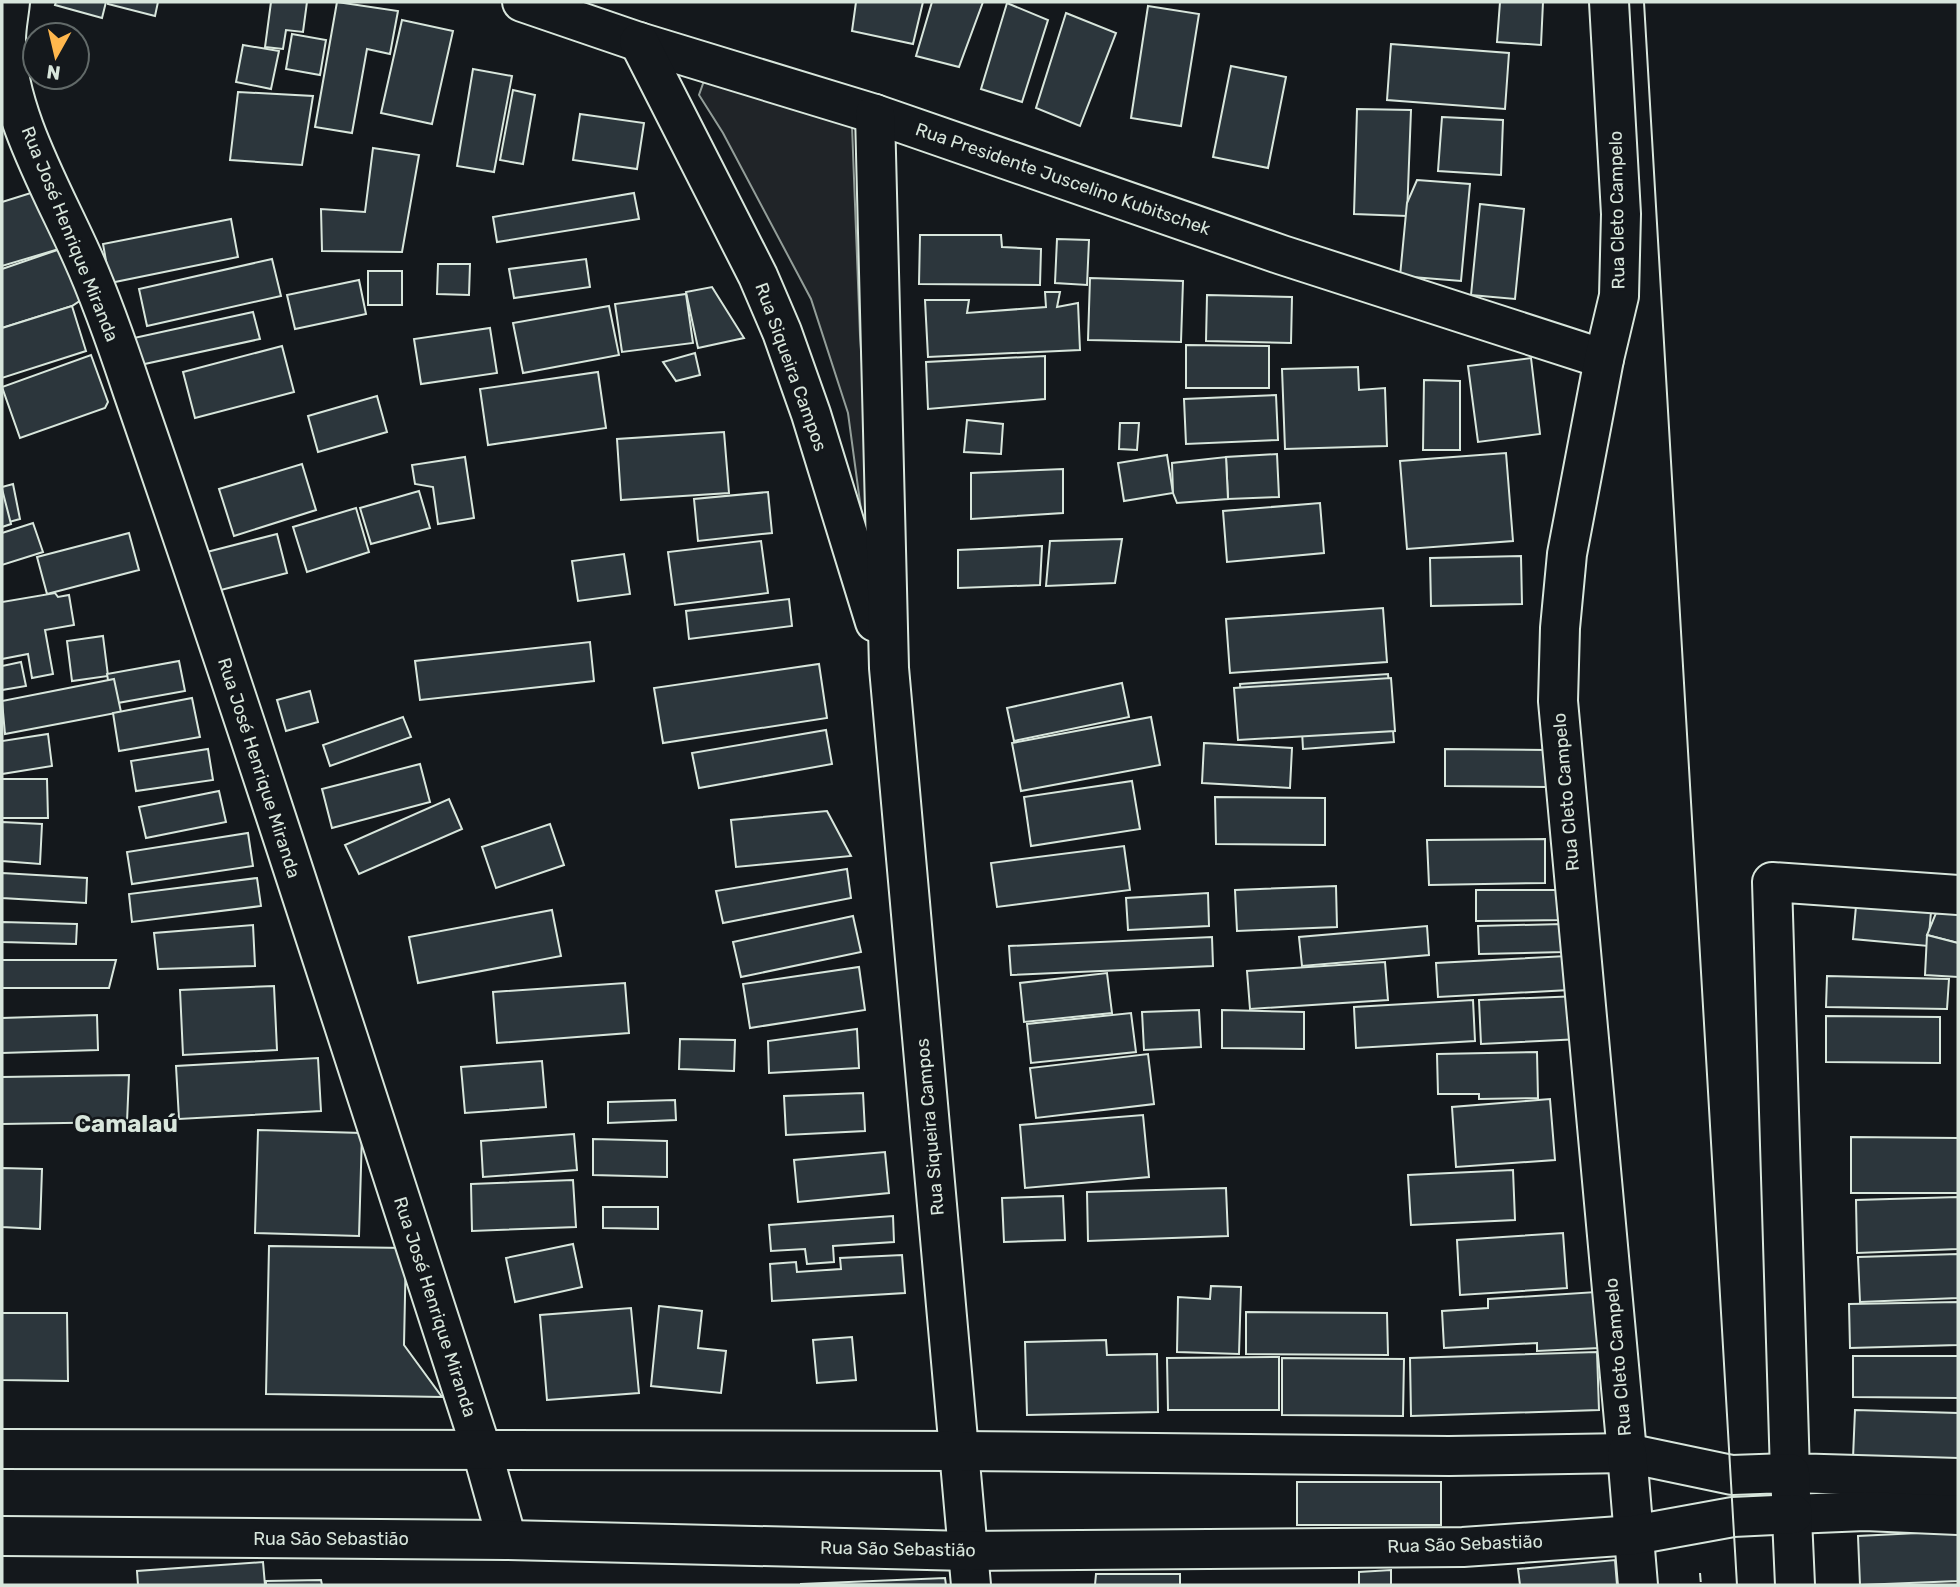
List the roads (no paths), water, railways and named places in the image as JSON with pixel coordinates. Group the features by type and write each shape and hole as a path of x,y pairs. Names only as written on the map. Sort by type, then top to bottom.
{"street":[{"name":"Rua José Henrique Miranda","path":"10,2 6,40 12,119 39,162 84,260 136,400 222,655 481,1451 507,1540"},
{"name":"Rua Presidente Juscelino Kubitschek","path":"522,2 639,42 875,114 1282,255 1604,359"},
{"name":"Rua Cleto Campelo","path":"1609,2 1621,214 1619,296 1604,359 1567,554 1560,628 1558,701 1638,1585"},
{"name":"Rua Siqueira Campos","path":"639,42 758,276 782,332 811,414 889,668"},
{"name":"Rua Siqueira Campos","path":"875,114 889,668 969,1568"},
{"path":"1795,1585 1772,882 1958,895"},
{"path":"2,1449 959,1451 1449,1456 1628,1453 1732,1475 1790,1473 1958,1478"},
{"name":"Rua São Sebastião","path":"2,1536 507,1540 969,1568 1463,1547 1634,1535 1733,1517 1865,1511 1958,1515"}],"tram line":[{"path":"1644,2 1737,1585"}],"district":[{"name":"Camalaú","path":"126,1124"}]}
